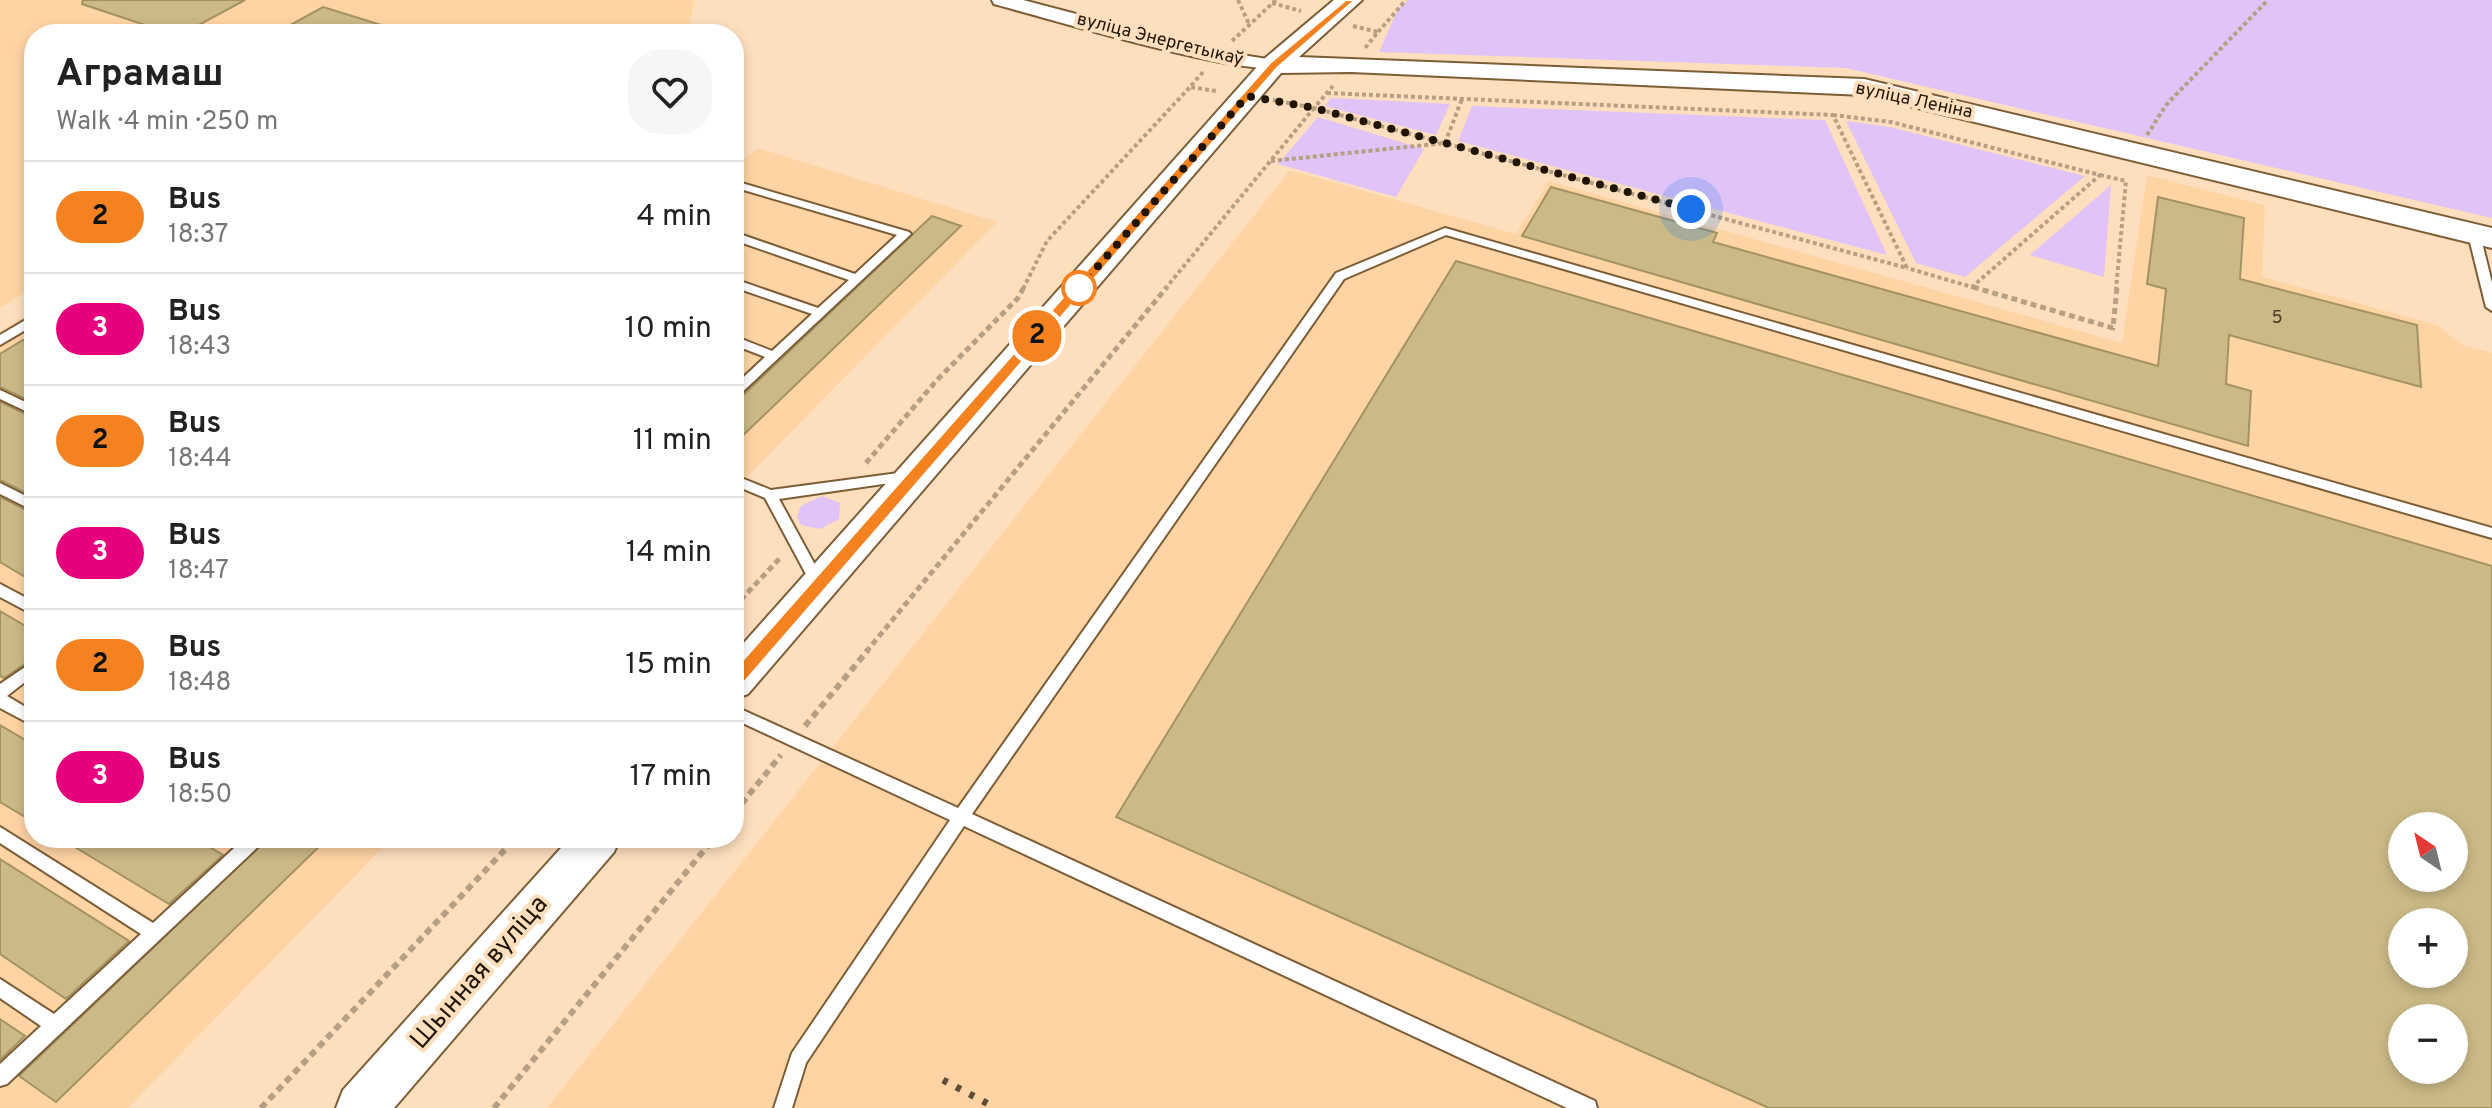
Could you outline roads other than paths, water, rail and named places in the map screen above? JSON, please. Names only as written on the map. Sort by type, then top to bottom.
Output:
[{"type":"main road","points":[[744,671],[1273,65],[1349,0]]},
{"type":"main road","name":"вуліца Леніна","points":[[1273,65],[1351,64],[1864,87],[2483,236]]},
{"type":"main road","name":"Шынная вуліца","points":[[361,1108],[589,848]]},
{"type":"street","name":"вуліца Энергетыкаў","points":[[1001,0],[1216,57],[1273,65]]},
{"type":"lane","points":[[744,187],[905,234],[744,384]]},
{"type":"lane","points":[[783,1108],[798,1059],[961,817],[1340,276],[1445,231],[2492,533]]},
{"type":"lane","points":[[2483,236],[2492,307]]},
{"type":"lane","points":[[744,239],[857,279]]},
{"type":"lane","points":[[744,286],[820,313]]},
{"type":"lane","points":[[0,341],[24,325]]},
{"type":"lane","points":[[20,328],[24,330]]},
{"type":"lane","points":[[744,344],[774,356]]},
{"type":"lane","points":[[0,394],[24,406]]},
{"type":"lane","points":[[744,484],[770,495],[915,476]]},
{"type":"lane","points":[[0,488],[24,501]]},
{"type":"lane","points":[[770,495],[819,585]]},
{"type":"lane","points":[[0,590],[24,603]]},
{"type":"lane","points":[[0,693],[24,675]]},
{"type":"lane","points":[[0,700],[24,714]]},
{"type":"lane","points":[[744,717],[1588,1108]]},
{"type":"lane","points":[[0,834],[154,933]]},
{"type":"lane","points":[[0,1077],[154,933],[238,848]]},
{"type":"lane","points":[[0,988],[55,1025]]},
{"type":"railway","points":[[943,1080],[996,1108]]}]
